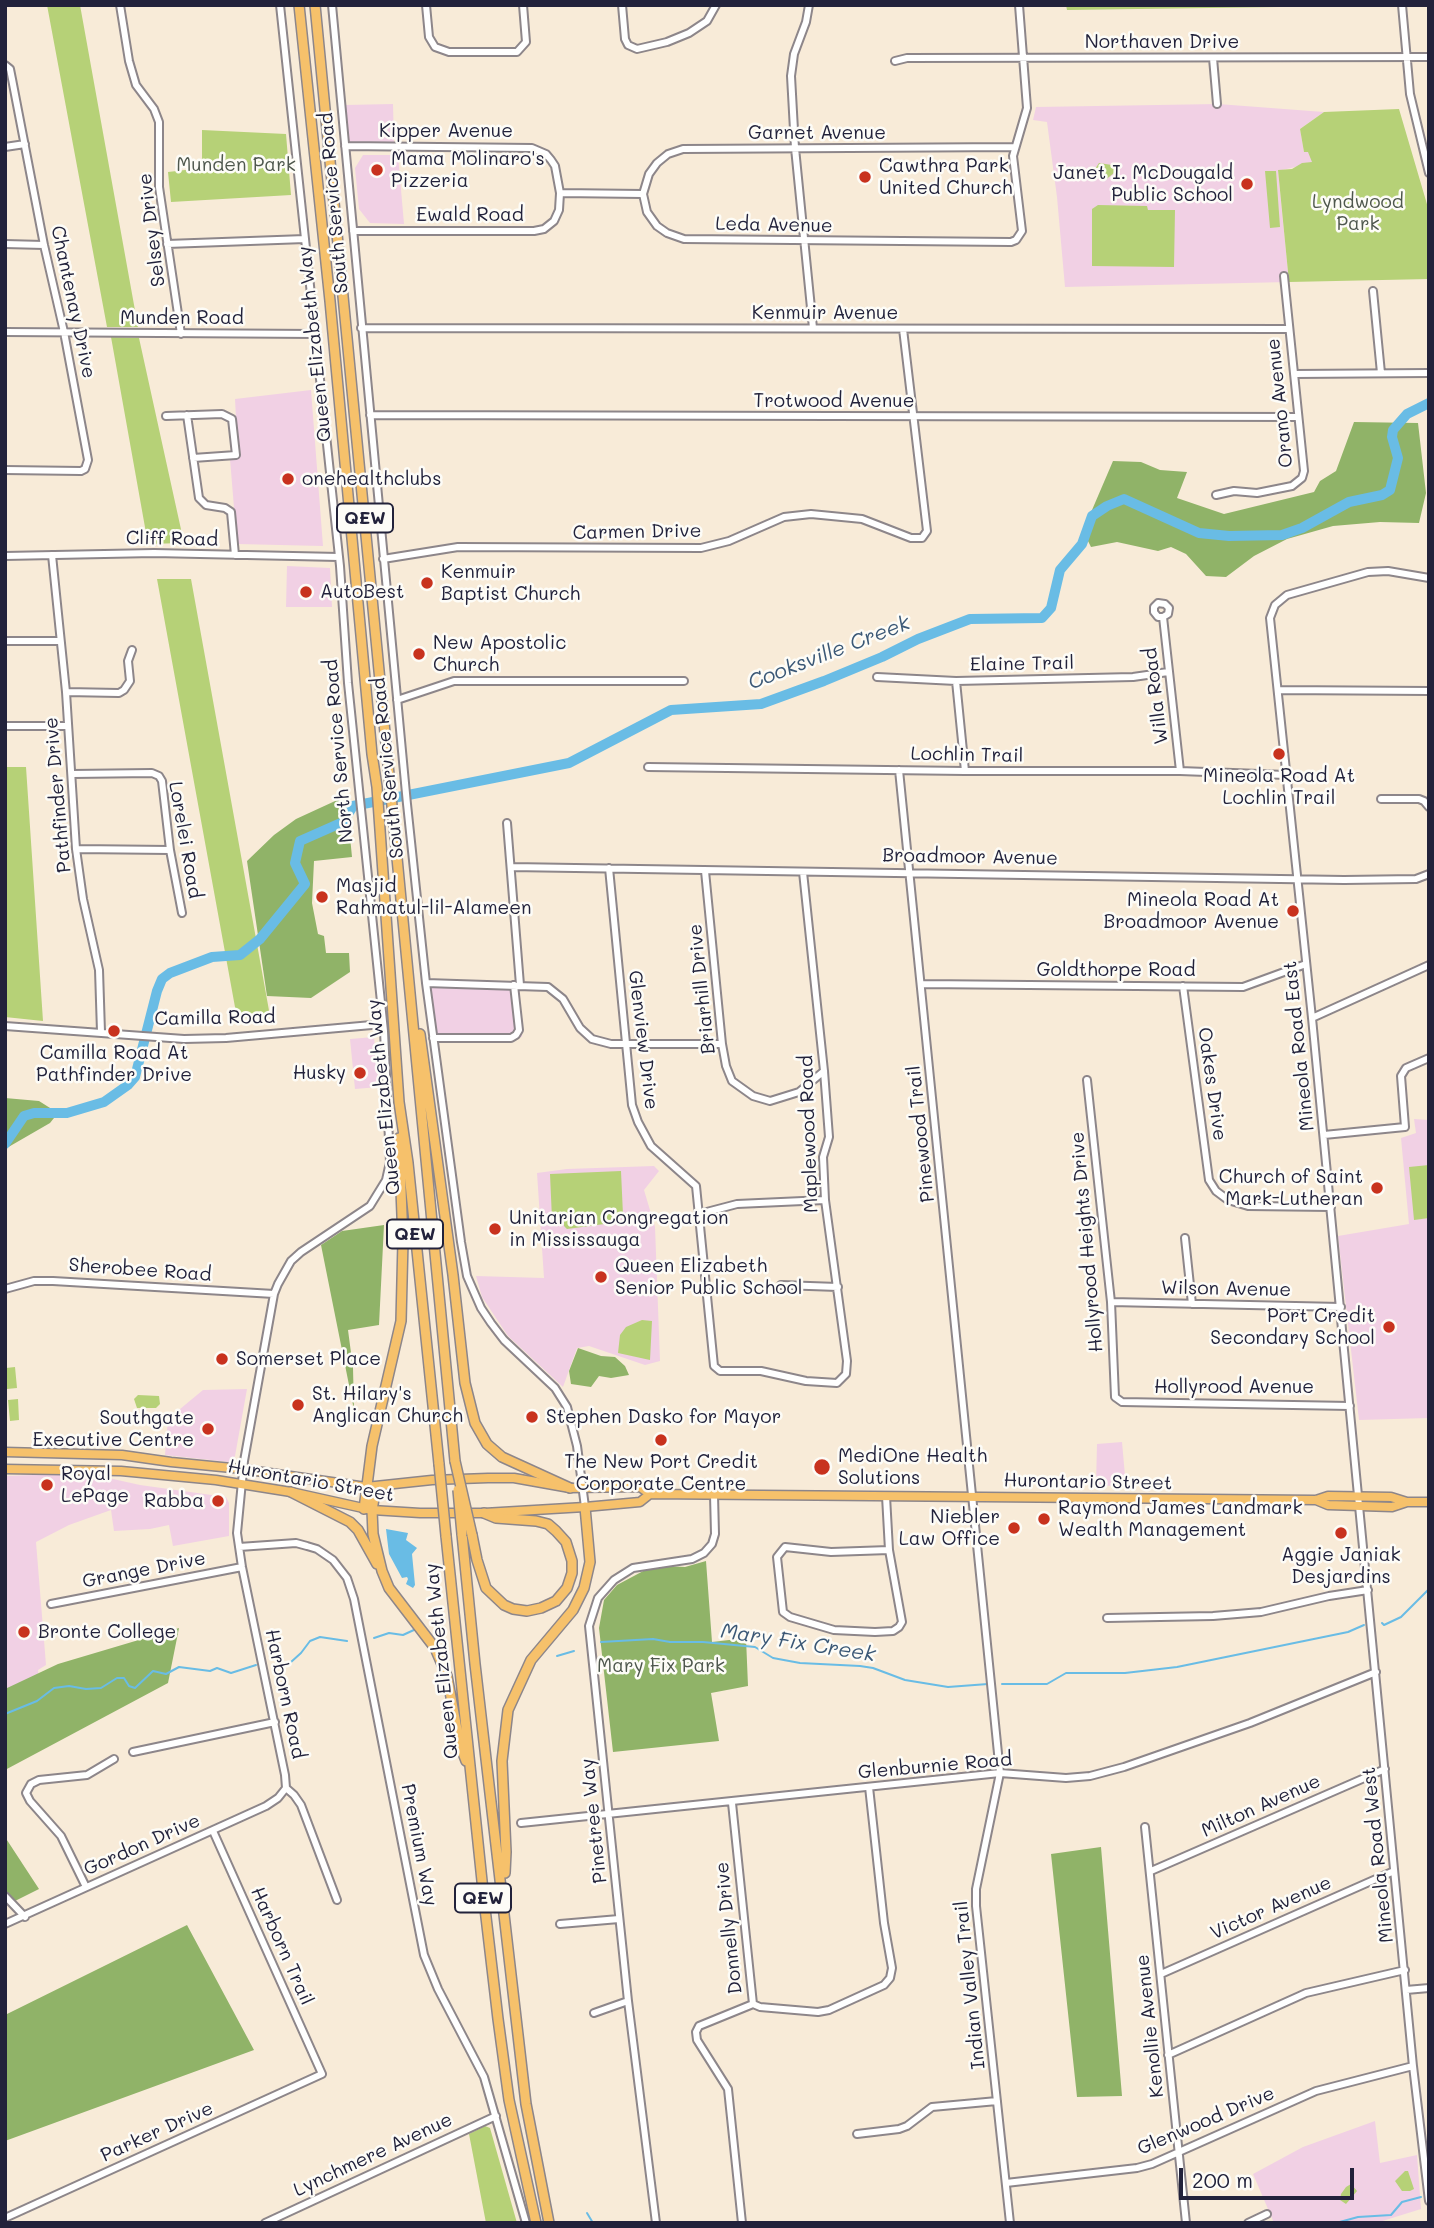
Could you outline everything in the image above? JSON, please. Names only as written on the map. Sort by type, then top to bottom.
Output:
[{"type":"highway","name":"Queen Elizabeth Way","points":[[299,5],[377,787],[399,1102],[408,1163],[484,1900],[509,2100],[536,2223]]},
{"type":"highway","name":"Queen Elizabeth Way","points":[[315,5],[455,1461],[467,1534],[475,1664],[526,2104],[549,2223]]},
{"type":"highway","points":[[412,1003],[420,1031],[465,1383],[475,1423],[487,1444],[502,1457],[570,1488]]},
{"type":"highway","points":[[399,1102],[403,1241],[401,1321],[372,1446],[366,1487],[368,1509],[388,1588],[435,1648],[447,1676],[460,1745],[472,1776]]},
{"type":"highway","points":[[368,1509],[376,1487]]},
{"type":"highway","points":[[291,1492],[350,1522],[358,1530],[382,1572]]},
{"type":"highway","points":[[503,1892],[506,1853],[502,1761],[508,1710],[531,1660],[573,1610],[584,1588],[590,1562],[585,1507]]},
{"type":"highway","points":[[467,1534],[486,1588],[504,1605],[527,1611],[541,1608],[556,1601],[567,1588],[572,1573],[572,1561],[566,1542],[556,1531],[548,1524],[536,1521],[496,1518],[484,1513]]},
{"type":"main road","name":"Hurontario Street","points":[[5,1452],[122,1455],[366,1487],[432,1480],[513,1478],[570,1488],[640,1487],[650,1494],[1316,1500],[1328,1505],[1360,1501],[1392,1507],[1407,1502],[1429,1502]]},
{"type":"main road","name":"Hurontario Street","points":[[5,1469],[121,1471],[241,1484],[368,1509],[420,1513],[484,1513],[585,1507],[640,1502],[650,1494]]},
{"type":"street","name":"Selsey Drive","points":[[120,5],[129,61],[136,85],[154,109],[159,122],[159,187],[181,334]]},
{"type":"street","name":"North Service Road","points":[[241,1484],[274,1294],[283,1273],[301,1252],[362,1214],[377,1197],[386,1180],[390,1162],[383,1024],[358,790],[317,334],[281,5]]},
{"type":"street","name":"South Service Road","points":[[332,5],[404,778],[426,983],[467,1276],[481,1308],[504,1340],[555,1388],[564,1400],[573,1422],[585,1507]]},
{"type":"street","points":[[426,5],[429,37],[435,47],[449,52],[517,52],[526,42],[523,5]]},
{"type":"street","points":[[622,5],[625,39],[628,45],[636,49],[667,42],[689,33],[707,21],[716,5]]},
{"type":"street","points":[[809,5],[794,54],[791,76],[795,148],[813,328]]},
{"type":"street","points":[[1014,147],[1027,108],[1019,5]]},
{"type":"street","points":[[1402,5],[1412,111],[1429,173]]},
{"type":"street","name":"Northaven Drive","points":[[895,61],[907,58],[1429,57]]},
{"type":"street","points":[[1213,58],[1217,104]]},
{"type":"street","name":"Chantenay Drive","points":[[5,65],[10,69],[87,454],[87,466],[83,470],[5,470]]},
{"type":"street","points":[[5,147],[25,144]]},
{"type":"street","name":"Kipper Avenue","points":[[345,146],[532,148],[546,155],[555,166],[561,193]]},
{"type":"street","name":"Garnet Avenue","points":[[643,194],[653,167],[676,151],[693,148],[1014,147]]},
{"type":"street","name":"Leda Avenue","points":[[643,194],[648,212],[661,229],[675,237],[693,240],[1011,242],[1019,238],[1022,231],[1014,147]]},
{"type":"street","points":[[561,193],[643,194]]},
{"type":"street","name":"Ewald Road","points":[[352,231],[534,232],[544,229],[558,216],[561,193]]},
{"type":"street","points":[[167,244],[305,239]]},
{"type":"street","points":[[5,244],[44,245]]},
{"type":"street","name":"Orano Avenue","points":[[1216,495],[1234,491],[1257,493],[1298,483],[1304,471],[1284,276]]},
{"type":"street","points":[[1373,291],[1381,373]]},
{"type":"street","name":"Kenmuir Avenue","points":[[361,328],[1289,329]]},
{"type":"street","name":"Carmen Drive","points":[[383,559],[458,547],[701,548],[729,541],[784,517],[811,514],[862,519],[911,538],[922,538],[926,531],[903,329]]},
{"type":"street","name":"Munden Road","points":[[5,332],[317,334]]},
{"type":"street","points":[[1294,374],[1429,373]]},
{"type":"street","points":[[166,416],[222,414],[230,417],[236,455],[193,458]]},
{"type":"street","points":[[187,415],[200,500],[205,505],[227,509],[232,514],[234,555]]},
{"type":"street","name":"Trotwood Avenue","points":[[370,415],[1297,417]]},
{"type":"street","name":"Cliff Road","points":[[5,556],[154,552],[339,557]]},
{"type":"street","name":"Pathfinder Drive","points":[[52,555],[66,692],[76,849],[83,899],[99,971],[102,1032]]},
{"type":"street","name":"Mineola Road East","points":[[1360,1501],[1270,618],[1273,608],[1282,598],[1368,572],[1388,571],[1429,578]]},
{"type":"street","name":"Willa Road","points":[[1163,617],[1180,771]]},
{"type":"street","points":[[5,641],[60,641]]},
{"type":"street","points":[[66,692],[119,693],[124,690],[130,681],[128,661],[132,650]]},
{"type":"street","name":"Elaine Trail","points":[[877,677],[956,681],[1133,677],[1168,672]]},
{"type":"street","points":[[397,699],[454,681],[684,681]]},
{"type":"street","points":[[956,681],[965,771]]},
{"type":"street","points":[[1278,690],[1429,691]]},
{"type":"street","points":[[5,726],[68,726]]},
{"type":"street","name":"Lochlin Trail","points":[[648,767],[1180,771],[1286,775]]},
{"type":"street","name":"Pinewood Trail","points":[[899,769],[973,1496]]},
{"type":"street","name":"Lorelei Road","points":[[72,774],[152,773],[159,776],[162,781],[170,850],[182,913]]},
{"type":"street","points":[[1381,799],[1419,799],[1429,807]]},
{"type":"street","points":[[433,1038],[511,1038],[519,1030],[507,822]]},
{"type":"street","points":[[76,849],[170,850]]},
{"type":"street","name":"Broadmoor Avenue","points":[[511,867],[1416,879],[1429,874]]},
{"type":"street","name":"Glenview Drive","points":[[608,868],[632,1105],[651,1146],[696,1186],[713,1358]]},
{"type":"street","name":"Briarhill Drive","points":[[705,871],[722,1044],[732,1081],[753,1096],[770,1101],[799,1092],[824,1071]]},
{"type":"street","name":"Maplewood Road","points":[[713,1358],[714,1366],[720,1370],[761,1371],[806,1381],[837,1383],[846,1374],[847,1361],[838,1286],[825,1200],[823,1157],[829,1137],[803,872]]},
{"type":"street","name":"Goldthorpe Road","points":[[922,984],[1243,987],[1306,964]]},
{"type":"street","points":[[1312,1018],[1429,965]]},
{"type":"street","points":[[426,983],[548,987],[563,999],[580,1028],[592,1039],[624,1045],[722,1044]]},
{"type":"street","name":"Oakes Drive","points":[[1183,986],[1209,1180],[1216,1191],[1228,1200],[1248,1206],[1331,1207]]},
{"type":"street","name":"Camilla Road","points":[[5,1026],[157,1037],[226,1038],[383,1024]]},
{"type":"street","points":[[1324,1135],[1405,1127],[1401,1076],[1406,1068],[1429,1058]]},
{"type":"street","name":"Hollyrood Heights Drive","points":[[1087,1080],[1111,1302],[1115,1397],[1118,1401]]},
{"type":"street","points":[[699,1214],[737,1204],[825,1200]]},
{"type":"street","points":[[1185,1238],[1192,1304]]},
{"type":"street","name":"Sherobee Road","points":[[5,1289],[34,1281],[53,1280],[274,1294]]},
{"type":"street","points":[[781,1285],[838,1286]]},
{"type":"street","name":"Wilson Avenue","points":[[1111,1302],[1341,1307]]},
{"type":"street","name":"Hollyrood Avenue","points":[[1118,1401],[1350,1406]]},
{"type":"street","name":"Harborn Road","points":[[241,1484],[236,1523],[239,1547],[286,1788],[301,1805],[337,1900]]},
{"type":"street","name":"Pinetree Way","points":[[656,2223],[628,2001],[610,1815],[589,1641],[593,1610],[608,1585],[634,1568],[692,1559],[704,1553],[712,1544],[715,1534],[714,1495]]},
{"type":"street","points":[[886,1496],[889,1550],[902,1622],[893,1631],[834,1630],[786,1615],[782,1608],[777,1557],[785,1547],[831,1552],[889,1550]]},
{"type":"street","name":"Indian Valley Trail","points":[[973,1496],[1000,1773],[976,1889],[1010,2223]]},
{"type":"street","name":"Mineola Road West","points":[[1360,1501],[1413,2066],[1429,2201]]},
{"type":"street","name":"Premium Way","points":[[239,1547],[296,1543],[307,1546],[325,1554],[341,1569],[346,1578],[354,1599],[424,1955],[438,1989],[478,2062],[526,2223]]},
{"type":"street","name":"Grange Drive","points":[[51,1604],[242,1567]]},
{"type":"street","points":[[1107,1618],[1213,1616],[1261,1612],[1368,1590]]},
{"type":"street","name":"Glenburnie Road","points":[[521,1823],[1000,1773],[1066,1778],[1090,1776],[1250,1723],[1376,1672]]},
{"type":"street","points":[[132,1752],[275,1722]]},
{"type":"street","points":[[86,1888],[61,1836],[26,1793],[31,1784],[39,1780],[87,1775],[114,1759]]},
{"type":"street","name":"Milton Avenue","points":[[1151,1871],[1385,1769]]},
{"type":"street","name":"Donnelly Drive","points":[[732,1803],[753,2004],[760,2007],[818,2012],[829,2010],[884,1985],[890,1978],[892,1968],[884,1923],[869,1787]]},
{"type":"street","name":"Gordon Drive","points":[[5,1924],[266,1806],[286,1788]]},
{"type":"street","name":"Kenollie Avenue","points":[[1145,1827],[1186,2223]]},
{"type":"street","name":"Harborn Trail","points":[[213,1830],[321,2074]]},
{"type":"street","name":"Victor Avenue","points":[[1161,1974],[1394,1871]]},
{"type":"street","points":[[5,1896],[25,1917]]},
{"type":"street","points":[[560,1924],[619,1919]]},
{"type":"street","points":[[1168,2055],[1306,1993],[1405,1970]]},
{"type":"street","points":[[1406,1990],[1429,1988]]},
{"type":"street","points":[[594,2013],[628,2001]]},
{"type":"street","points":[[742,2223],[728,2089],[697,2040],[696,2032],[699,2026],[753,2004]]},
{"type":"street","name":"Glenwood Drive","points":[[1006,2183],[1137,2168],[1316,2091],[1413,2066]]},
{"type":"street","name":"Parker Drive","points":[[5,2218],[321,2074]]},
{"type":"street","points":[[856,2134],[899,2129],[932,2107],[998,2101]]},
{"type":"street","points":[[1419,2105],[1427,2104]]},
{"type":"street","name":"Lynchmere Avenue","points":[[265,2223],[496,2116]]},
{"type":"street","points":[[1248,2223],[1267,2214]]},
{"type":"shaded area","points":[[393,104],[394,144],[346,145],[345,105]]},
{"type":"shaded area","name":"Janet I. McDougald Public School","points":[[1218,104],[1324,112],[1300,129],[1304,152],[1308,151],[1312,156],[1312,163],[1278,171],[1289,282],[1065,287],[1047,122],[1033,120],[1036,107]]},
{"type":"shaded area","points":[[363,155],[398,155],[404,224],[370,223],[359,209],[355,168]]},
{"type":"shaded area","points":[[311,390],[323,546],[237,544],[230,459],[238,457],[235,399]]},
{"type":"shaded area","points":[[287,566],[330,568],[332,607],[286,607]]},
{"type":"shaded area","points":[[519,987],[522,1037],[435,1041],[431,988]]},
{"type":"shaded area","points":[[374,1037],[379,1087],[355,1089],[350,1039]]},
{"type":"shaded area","name":"Port Credit Secondary School","points":[[1414,1119],[1429,1120],[1429,1418],[1359,1420],[1338,1236],[1409,1224],[1401,1138],[1416,1133]]},
{"type":"shaded area","name":"Queen Elizabeth Senior Public School","points":[[654,1166],[659,1171],[644,1190],[655,1227],[660,1361],[645,1365],[589,1346],[577,1348],[563,1387],[508,1336],[482,1297],[476,1276],[544,1278],[537,1173],[567,1169]]},
{"type":"shaded area","points":[[247,1389],[235,1456],[229,1462],[165,1455],[168,1419],[203,1390]]},
{"type":"shaded area","points":[[1122,1442],[1126,1487],[1096,1485],[1097,1444]]},
{"type":"shaded area","points":[[63,1474],[104,1477],[226,1497],[229,1503],[229,1536],[173,1546],[169,1525],[114,1531],[111,1510],[69,1525],[36,1542],[46,1665],[38,1670],[40,1691],[5,1695],[5,1476]]},
{"type":"shaded area","points":[[1375,2121],[1380,2163],[1417,2155],[1421,2209],[1376,2223],[1274,2223],[1253,2174],[1303,2147]]},
{"type":"green space","points":[[47,5],[80,5],[138,327],[107,327]]},
{"type":"green space","points":[[1066,5],[1351,5],[1351,6],[1067,10]]},
{"type":"green space","name":"Lyndwood Park","points":[[1399,109],[1429,211],[1429,279],[1289,282],[1278,170],[1292,169],[1302,163],[1312,162],[1308,152],[1304,152],[1300,129],[1324,112]]},
{"type":"green space","name":"Munden Park","points":[[202,130],[286,134],[291,195],[171,202],[168,172],[202,168]]},
{"type":"green space","points":[[1099,163],[1112,165],[1116,169],[1104,181],[1095,175]]},
{"type":"green space","points":[[1265,171],[1276,171],[1280,227],[1270,228]]},
{"type":"green space","points":[[1098,205],[1147,206],[1148,210],[1175,210],[1174,267],[1092,266],[1092,209]]},
{"type":"green space","points":[[111,337],[139,338],[184,543],[148,544]]},
{"type":"green space","points":[[1354,422],[1418,423],[1426,493],[1419,523],[1380,522],[1333,526],[1287,539],[1254,556],[1226,577],[1206,576],[1186,554],[1171,547],[1158,551],[1117,542],[1091,547],[1083,531],[1113,461],[1141,462],[1160,470],[1187,472],[1177,498],[1224,514],[1314,492],[1320,481],[1336,471]]},
{"type":"green space","points":[[157,579],[191,579],[270,1016],[237,1018]]},
{"type":"green space","points":[[5,767],[26,767],[43,1021],[5,1017]]},
{"type":"green space","points":[[346,796],[352,857],[314,861],[312,903],[318,934],[324,936],[326,953],[349,953],[350,972],[311,998],[267,996],[247,861],[274,835],[296,819]]},
{"type":"green space","points":[[5,1098],[39,1101],[58,1113],[50,1123],[5,1149]]},
{"type":"green space","points":[[1429,1165],[1429,1218],[1414,1220],[1409,1167]]},
{"type":"green space","points":[[621,1171],[623,1215],[612,1216],[612,1223],[567,1229],[564,1226],[564,1218],[552,1219],[550,1174]]},
{"type":"green space","points":[[384,1225],[379,1325],[348,1330],[353,1368],[354,1410],[321,1245],[342,1231]]},
{"type":"green space","points":[[642,1320],[652,1321],[650,1360],[618,1353],[620,1335],[626,1327]]},
{"type":"green space","points":[[578,1348],[601,1356],[615,1357],[625,1366],[629,1375],[611,1378],[599,1376],[591,1387],[571,1384],[569,1371]]},
{"type":"green space","points":[[15,1367],[17,1388],[7,1389],[6,1368]]},
{"type":"green space","points":[[138,1395],[159,1396],[160,1404],[156,1408],[137,1408],[134,1399]]},
{"type":"green space","points":[[18,1399],[19,1420],[10,1421],[8,1400]]},
{"type":"green space","name":"Mary Fix Park","points":[[706,1561],[712,1642],[746,1638],[748,1686],[711,1693],[719,1741],[613,1752],[599,1628],[604,1600],[617,1585],[647,1569],[664,1566],[685,1567]]},
{"type":"green space","points":[[179,1628],[168,1683],[5,1770],[5,1689],[58,1664]]},
{"type":"green space","points":[[5,1837],[39,1889],[5,1906]]},
{"type":"green space","points":[[1101,1847],[1122,2096],[1077,2097],[1051,1854]]},
{"type":"green space","points":[[187,1925],[254,2050],[5,2141],[5,2015]]},
{"type":"green space","points":[[485,2126],[490,2128],[517,2223],[486,2223],[469,2134]]},
{"type":"green space","points":[[1408,2171],[1414,2189],[1410,2191],[1402,2191],[1395,2181]]},
{"type":"green space","points":[[1351,2184],[1357,2191],[1346,2204],[1340,2200],[1341,2194]]},
{"type":"water","points":[[386,1529],[408,1533],[406,1540],[417,1548],[412,1554],[413,1588],[406,1584],[407,1577],[402,1578],[389,1554]]},
{"type":"waterway","name":"Cooksville Creek","points":[[5,1144],[24,1116],[34,1113],[67,1113],[104,1102],[128,1085],[135,1077],[162,979],[170,973],[212,957],[240,955],[260,939],[305,884],[295,863],[300,841],[343,822],[353,806],[569,763],[671,710],[761,704],[824,681],[970,619],[1042,618],[1051,608],[1060,570],[1082,544],[1092,516],[1124,499],[1199,533],[1229,536],[1282,535],[1302,528],[1349,502],[1382,495],[1390,490],[1398,458],[1392,437],[1393,430],[1407,414],[1429,403]]},
{"type":"waterway","name":"Mary Fix Creek","points":[[1382,1623],[1384,1625],[1401,1617],[1429,1589]]},
{"type":"waterway","name":"Mary Fix Creek","points":[[1002,1684],[1047,1684],[1066,1673],[1125,1673],[1177,1667],[1348,1632],[1364,1625]]},
{"type":"waterway","name":"Mary Fix Creek","points":[[374,1638],[389,1633],[403,1635],[416,1629]]},
{"type":"waterway","name":"Mary Fix Creek","points":[[278,1666],[291,1662],[310,1641],[320,1637],[347,1641]]},
{"type":"waterway","name":"Mary Fix Creek","points":[[601,1642],[653,1639],[755,1647],[773,1658],[800,1663],[873,1668],[905,1680],[948,1687],[988,1684]]},
{"type":"waterway","name":"Mary Fix Creek","points":[[557,1656],[574,1651]]},
{"type":"waterway","name":"Mary Fix Creek","points":[[5,1714],[37,1701],[54,1688],[101,1688],[117,1678],[124,1678],[129,1686],[135,1688],[153,1671],[166,1674],[179,1667],[210,1671],[217,1668],[231,1673],[256,1665]]},
{"type":"waterway","points":[[1336,2223],[1358,2217],[1391,2215],[1402,2202],[1421,2197]]},
{"type":"waterway","points":[[587,2213],[593,2223]]},
{"type":"place","name":"Mama Molinaro's Pizzeria","points":[[377,170]]},
{"type":"place","name":"Cawthra Park United Church","points":[[865,177]]},
{"type":"place","name":"Janet I. McDougald Public School","points":[[1247,184]]},
{"type":"place","name":"onehealthclubs","points":[[288,479]]},
{"type":"place","name":"Kenmuir Baptist Church","points":[[427,583]]},
{"type":"place","name":"AutoBest","points":[[306,592]]},
{"type":"place","name":"New Apostolic Church","points":[[419,654]]},
{"type":"place","name":"Mineola Road At Lochlin Trail","points":[[1279,754]]},
{"type":"place","name":"Masjid Rahmatul-lil-Alameen","points":[[322,897]]},
{"type":"place","name":"Mineola Road At Broadmoor Avenue","points":[[1293,911]]},
{"type":"place","name":"Camilla Road At Pathfinder Drive","points":[[114,1031]]},
{"type":"place","name":"Husky","points":[[360,1073]]},
{"type":"place","name":"Church of Saint Mark-Lutheran","points":[[1377,1188]]},
{"type":"place","name":"Unitarian Congregation in Mississauga","points":[[495,1229]]},
{"type":"place","name":"Queen Elizabeth Senior Public School","points":[[601,1277]]},
{"type":"place","name":"Port Credit Secondary School","points":[[1389,1327]]},
{"type":"place","name":"Somerset Place","points":[[222,1359]]},
{"type":"place","name":"St. Hilary's Anglican Church","points":[[298,1405]]},
{"type":"place","name":"Stephen Dasko for Mayor","points":[[532,1417]]},
{"type":"place","name":"Southgate Executive Centre","points":[[208,1429]]},
{"type":"place","name":"The New Port Credit Corporate Centre","points":[[661,1440]]},
{"type":"place","name":"MediOne Health Solutions","points":[[822,1467]]},
{"type":"place","name":"Royal LePage","points":[[47,1485]]},
{"type":"place","name":"Rabba","points":[[218,1501]]},
{"type":"place","name":"Raymond James Landmark Wealth Management","points":[[1044,1519]]},
{"type":"place","name":"Niebler Law Office","points":[[1014,1528]]},
{"type":"place","name":"Aggie Janiak Desjardins","points":[[1341,1533]]},
{"type":"place","name":"Bronte College","points":[[24,1632]]}]
